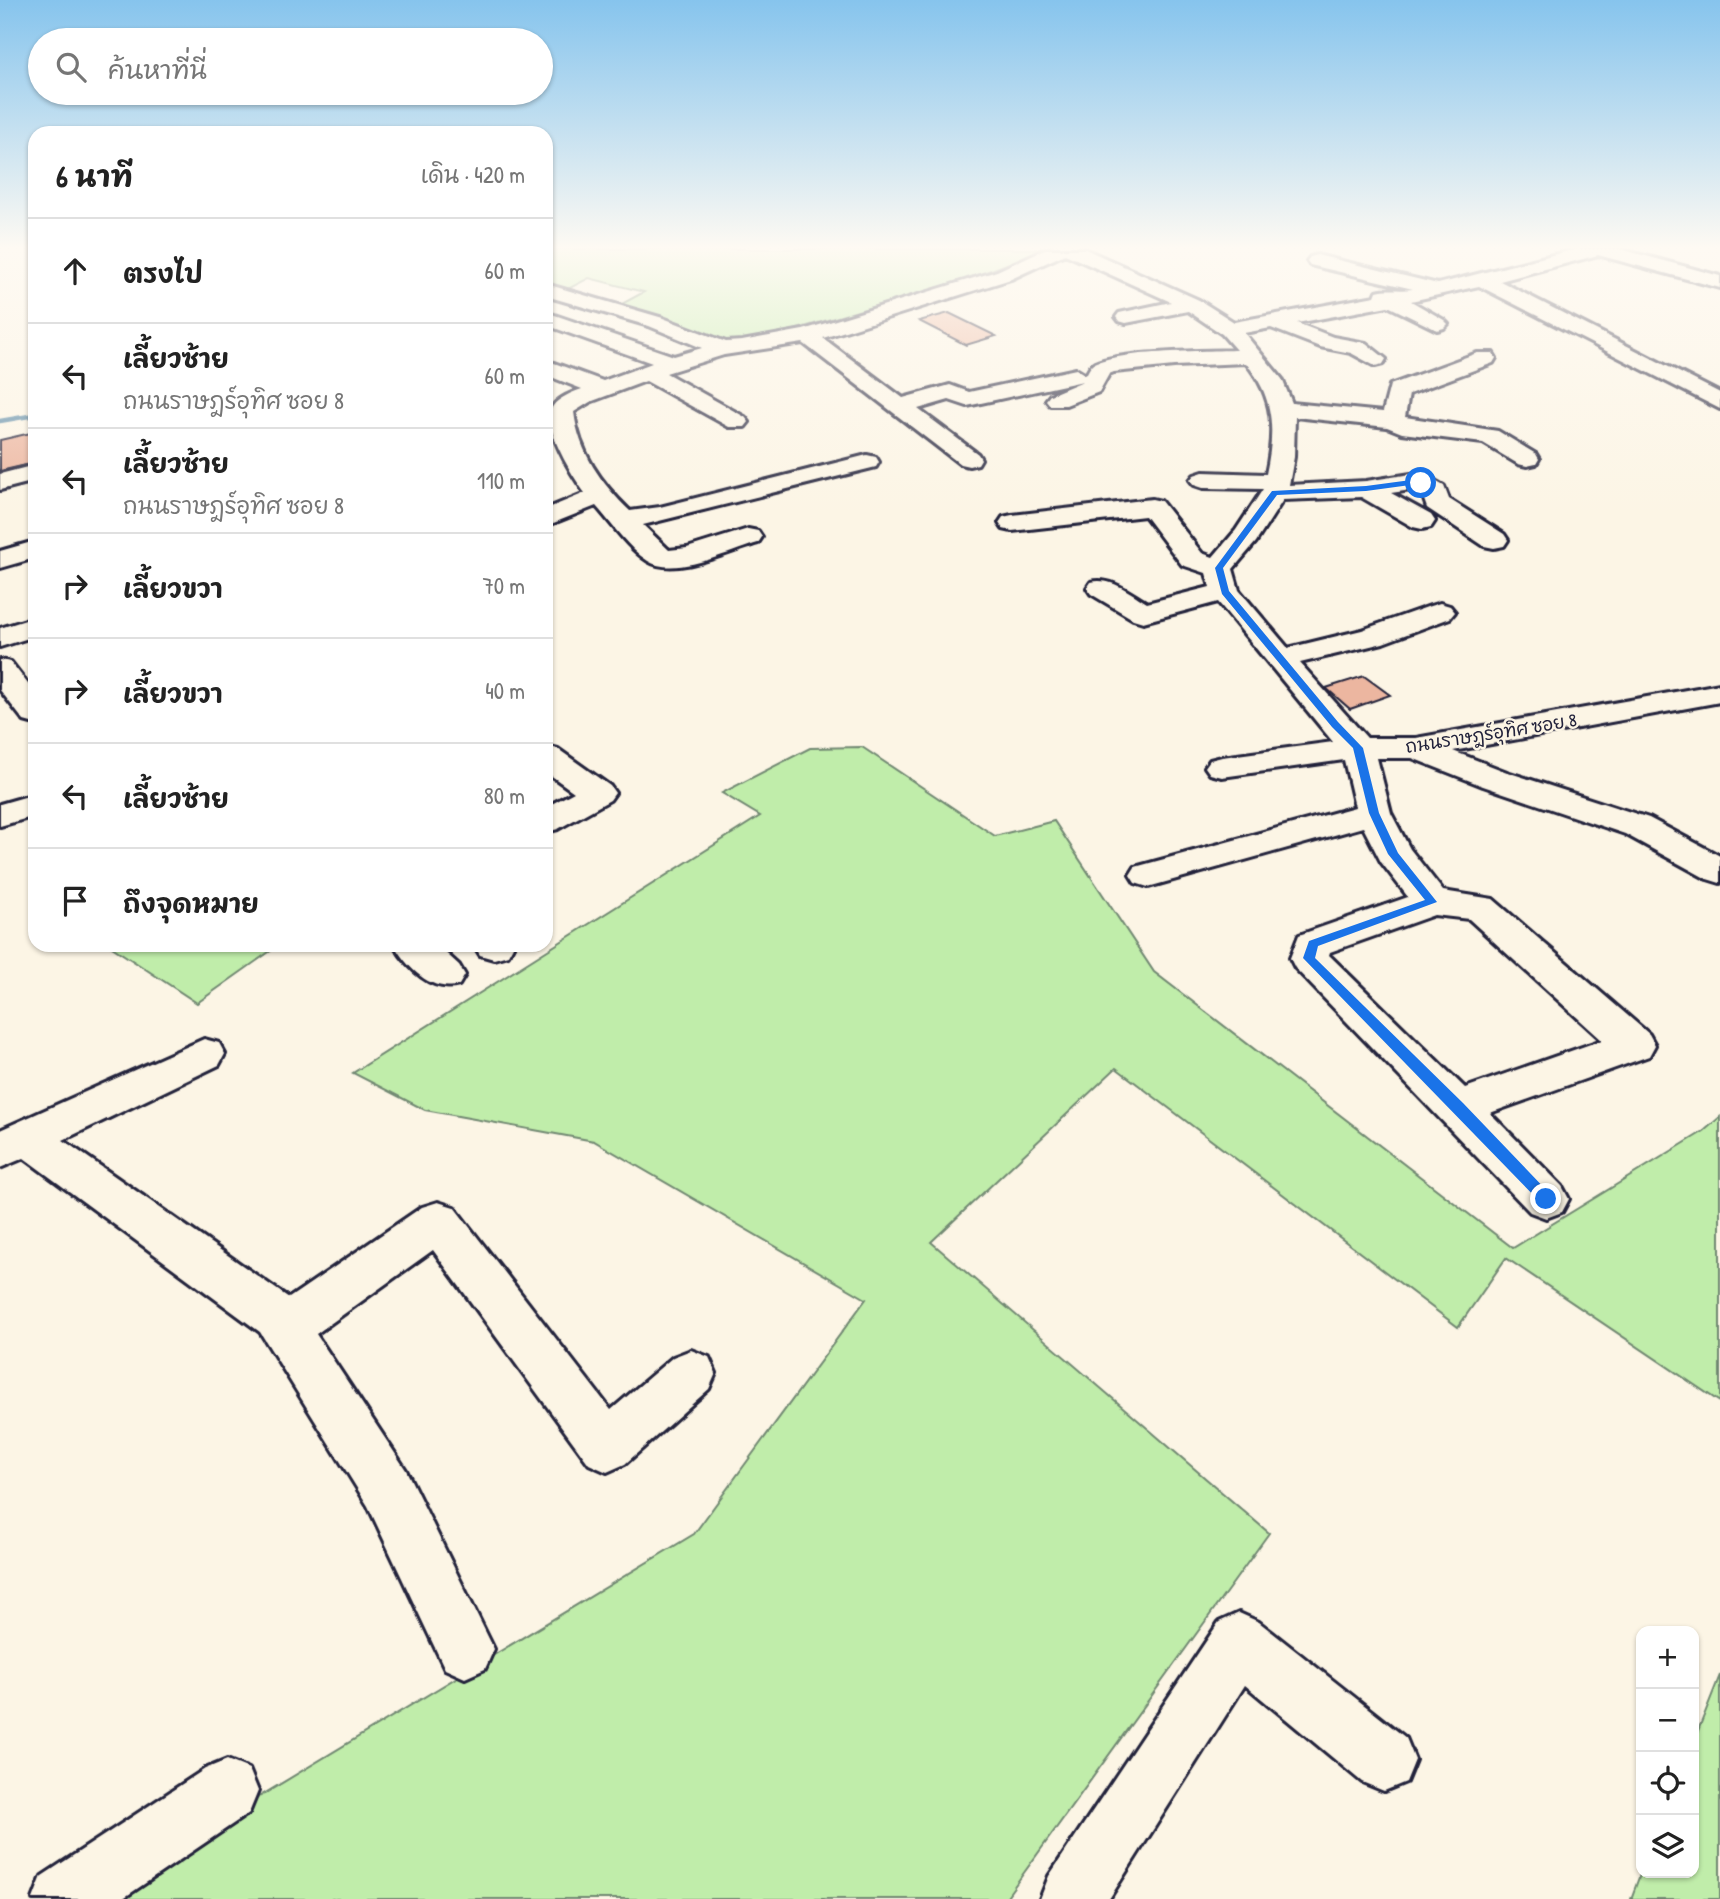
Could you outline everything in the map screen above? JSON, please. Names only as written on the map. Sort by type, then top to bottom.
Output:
[{"type":"street","points":[[601,338],[673,363]]},
{"type":"street","points":[[695,338],[723,349]]},
{"type":"street","points":[[748,537],[678,558],[665,559],[657,554],[557,448],[562,409],[602,389],[673,363],[723,349],[798,338]]},
{"type":"street","points":[[809,338],[969,458]]},
{"type":"street","points":[[1101,588],[1143,613],[1222,580],[1245,536],[1276,487],[1282,457],[1283,409],[1271,379],[1237,338]]},
{"type":"street","points":[[1316,338],[1359,348],[1375,359]]},
{"type":"street","points":[[1599,338],[1720,402]]},
{"type":"street","points":[[1058,400],[1091,387],[1100,370],[1109,366],[1174,359],[1252,356]]},
{"type":"street","points":[[1392,420],[1398,390],[1485,358]]},
{"type":"street","points":[[553,370],[602,389]]},
{"type":"street","points":[[647,372],[737,422]]},
{"type":"street","points":[[901,406],[950,392],[967,399],[1076,376]]},
{"type":"street","points":[[1283,409],[1392,420],[1402,426],[1489,436],[1527,459]]},
{"type":"street","points":[[624,520],[661,515],[867,462]]},
{"type":"street","points":[[0,482],[28,476]]},
{"type":"street","points":[[1203,480],[1276,487],[1366,489],[1421,483],[1437,493],[1436,502],[1494,540]]},
{"type":"street","points":[[1366,489],[1422,521]]},
{"type":"street","points":[[553,515],[600,496]]},
{"type":"street","points":[[1012,523],[1152,507],[1192,559],[1222,580],[1280,659],[1358,748],[1374,813],[1394,854],[1432,902]]},
{"type":"street","points":[[0,560],[28,551]]},
{"type":"street","points":[[1280,659],[1372,637],[1440,612]]},
{"type":"street","points":[[0,638],[28,628]]},
{"type":"street","points":[[0,669],[28,705]]},
{"type":"street","name":"ถนนราษฎร์อุทิศ ซอย 8","points":[[1222,766],[1358,748],[1416,748],[1720,694]]},
{"type":"street","points":[[1416,748],[1494,779],[1637,827],[1720,871]]},
{"type":"street","points":[[553,761],[598,793],[553,817]]},
{"type":"street","points":[[0,815],[28,807]]},
{"type":"street","points":[[1148,875],[1374,813]]},
{"type":"street","points":[[1458,1107],[1634,1045],[1480,908],[1432,902],[1313,944],[1309,958],[1546,1199]]},
{"type":"street","points":[[420,952],[444,975]]},
{"type":"street","points":[[14,1144],[204,1054]]},
{"type":"street","points":[[14,1144],[277,1317],[387,1488],[465,1649]]},
{"type":"street","points":[[284,1329],[438,1221],[607,1447],[691,1373]]},
{"type":"street","points":[[1072,1899],[1239,1642],[1384,1760]]},
{"type":"street","points":[[65,1899],[227,1791]]},
{"type":"green space","points":[[707,338],[764,338],[735,342]]},
{"type":"green space","points":[[862,747],[995,836],[1054,821],[1154,972],[1513,1248],[1704,1131],[1720,1117],[1720,1402],[1506,1258],[1458,1327],[1116,1068],[931,1242],[1269,1533],[1005,1899],[90,1899],[694,1534],[866,1299],[594,1141],[425,1110],[353,1073],[545,952],[553,952],[553,947],[760,816],[722,793],[810,748]]},
{"type":"green space","points":[[120,952],[269,952],[197,1003]]},
{"type":"green space","points":[[1720,1675],[1720,1899],[1631,1899],[1639,1878],[1699,1878],[1699,1728]]},
{"type":"building","points":[[952,338],[991,338],[966,345]]},
{"type":"building","points":[[28,434],[28,465],[0,471],[0,440]]},
{"type":"building","points":[[1364,676],[1390,695],[1350,709],[1326,688]]},
{"type":"waterway","points":[[0,421],[28,416]]},
{"type":"route","points":[[1421,483],[1366,489],[1275,493],[1219,568],[1225,592],[1358,748],[1374,813],[1394,854],[1432,902],[1313,944],[1309,958],[1546,1199]]}]
